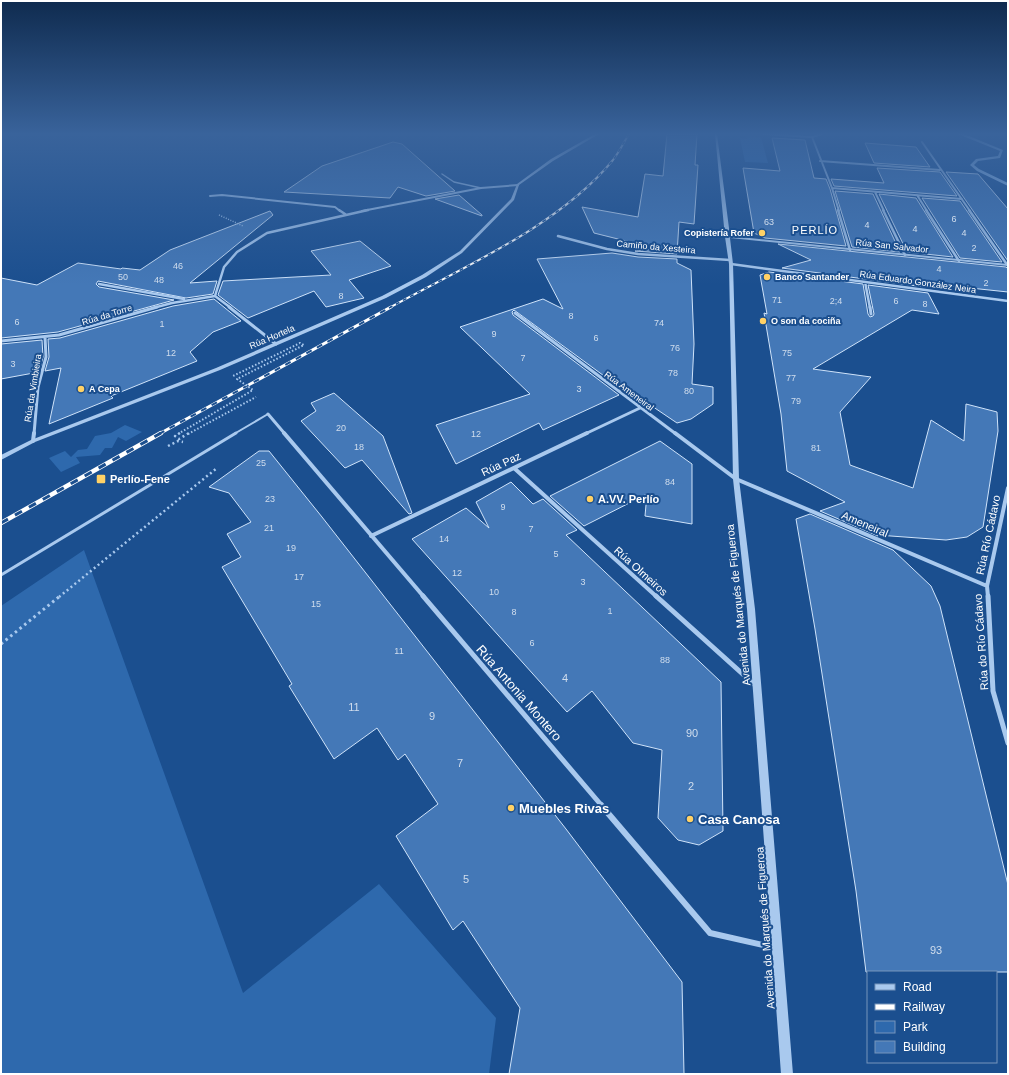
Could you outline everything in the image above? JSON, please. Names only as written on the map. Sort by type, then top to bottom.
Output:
[{"type":"street","name":"Avenida do Marqués de Figueroa","points":[[721,184],[730,262],[736,479],[751,609],[787,1074]]},
{"type":"street","points":[[830,184],[850,250]]},
{"type":"street","points":[[951,184],[1008,266]]},
{"type":"street","points":[[276,344],[215,296],[224,267],[238,252],[267,233],[345,214],[481,188],[518,185]]},
{"type":"street","name":"Rúa Hortela","points":[[1,458],[33,441],[218,369],[384,297],[424,276],[461,252],[513,199],[518,185]]},
{"type":"street","points":[[832,188],[962,199]]},
{"type":"street","points":[[875,192],[905,255]]},
{"type":"street","points":[[210,196],[222,195],[335,207],[345,214]]},
{"type":"street","points":[[917,196],[959,261]]},
{"type":"street","name":"Camiño da Xesteira","points":[[558,236],[613,250],[638,254],[730,262]]},
{"type":"street","name":"Rúa San Salvador","points":[[727,237],[1008,266]]},
{"type":"street","name":"Rúa Eduardo González Neira","points":[[730,262],[1008,301]]},
{"type":"street","points":[[865,282],[870,314]]},
{"type":"street","points":[[99,284],[186,300]]},
{"type":"street","name":"Rúa da Torre","points":[[1,341],[45,337],[79,330],[186,300],[215,296]]},
{"type":"street","name":"Rúa Ameneiral","points":[[515,313],[736,479]]},
{"type":"street","name":"Rúa da Vimbieira","points":[[33,441],[38,387],[46,357],[45,337]]},
{"type":"street","name":"Rúa Paz","points":[[371,536],[640,408]]},
{"type":"street","name":"Rúa Antonia Montero","points":[[268,414],[710,933],[778,949]]},
{"type":"street","name":"Rúa Olmeiros","points":[[514,468],[757,687]]},
{"type":"street","name":"Ameneiral","points":[[736,479],[986,586]]},
{"type":"street","name":"Rúa Río Cádavo","points":[[986,586],[1008,488]]},
{"type":"street","name":"Rúa do Río Cádavo","points":[[986,586],[993,691],[1008,743]]},
{"type":"lane","points":[[464,184],[481,188]]},
{"type":"lane","points":[[1,575],[268,414]]},
{"type":"path","points":[[218,214],[246,227],[267,233]]},
{"type":"path","points":[[233,376],[300,343],[304,345],[237,379],[253,390],[175,436],[179,439],[256,397]]},
{"type":"path","points":[[1,644],[220,466]]},
{"type":"green space","points":[[125,425],[142,432],[126,441],[118,437],[112,448],[105,448],[100,455],[76,457],[80,463],[61,472],[49,458],[65,451],[71,457],[78,450],[87,449],[95,436],[111,433]]},
{"type":"green space","points":[[84,550],[243,993],[379,884],[496,1018],[489,1074],[1,1074],[1,606]]},
{"type":"building","points":[[295,184],[447,184],[455,191],[426,196],[398,187],[390,198],[284,192]]},
{"type":"building","points":[[643,184],[697,184],[694,224],[679,222],[677,254],[635,251],[658,249],[594,233],[582,207],[638,217]]},
{"type":"building","points":[[746,184],[828,184],[846,246],[765,238],[754,233]]},
{"type":"building","points":[[833,184],[949,184],[957,196],[834,186]]},
{"type":"building","points":[[954,184],[987,184],[1008,209],[1008,261]]},
{"type":"building","points":[[835,191],[873,194],[900,252],[852,247]]},
{"type":"building","points":[[879,194],[916,198],[953,257],[907,252]]},
{"type":"building","points":[[459,195],[482,215],[482,216],[435,199]]},
{"type":"building","points":[[922,198],[960,201],[1002,262],[960,258]]},
{"type":"building","points":[[270,211],[273,215],[190,283],[217,281],[213,294],[186,298],[98,281],[96,284],[99,287],[174,300],[58,332],[1,338],[1,278],[37,285],[78,263],[140,270],[170,250]]},
{"type":"building","points":[[360,241],[391,266],[349,280],[364,298],[326,307],[314,291],[248,318],[218,295],[223,281],[331,275],[311,251]]},
{"type":"building","points":[[778,244],[1006,267],[1008,269],[1008,292],[923,283],[925,287],[782,268],[811,260]]},
{"type":"building","points":[[612,253],[638,257],[677,259],[677,263],[691,270],[694,344],[692,384],[713,387],[713,404],[691,419],[677,423],[637,396],[628,391],[626,392],[514,310],[512,312],[513,315],[619,395],[543,430],[539,423],[456,464],[436,425],[530,394],[460,327],[543,299],[563,309],[537,259]]},
{"type":"building","points":[[769,272],[863,284],[868,314],[870,317],[874,314],[868,285],[928,293],[939,314],[912,310],[813,369],[871,377],[840,412],[850,465],[913,488],[931,420],[964,441],[966,404],[997,412],[998,431],[983,527],[967,537],[946,540],[877,535],[878,536],[820,511],[845,502],[787,471],[781,414],[764,313],[767,314],[760,275]]},
{"type":"building","points":[[214,299],[241,321],[213,332],[190,352],[197,361],[111,396],[113,398],[49,424],[61,368],[45,371],[49,357],[48,339],[60,338],[173,306]]},
{"type":"building","points":[[42,340],[43,357],[39,372],[1,379],[1,344]]},
{"type":"building","points":[[334,393],[383,436],[412,513],[409,514],[362,460],[345,468],[301,421],[316,411],[311,403]]},
{"type":"building","points":[[660,441],[692,464],[692,524],[645,516],[647,494],[584,526],[550,496]]},
{"type":"building","points":[[259,451],[269,451],[322,517],[566,829],[682,982],[684,1074],[509,1074],[520,1008],[463,921],[453,930],[396,836],[438,804],[405,754],[398,760],[377,728],[334,759],[289,686],[292,684],[222,567],[241,557],[227,534],[251,522],[229,493],[209,487]]},
{"type":"building","points":[[511,482],[533,504],[543,499],[577,530],[566,535],[721,682],[723,831],[699,845],[678,840],[658,818],[662,750],[633,743],[592,691],[567,712],[412,539],[466,508],[489,528],[476,502]]},
{"type":"building","points":[[810,514],[893,550],[931,586],[940,606],[1008,885],[1008,972],[866,972],[856,891],[815,629],[796,519]]},
{"type":"railway","points":[[389,308],[478,261],[538,225],[566,205],[591,184]]},
{"type":"railway","points":[[159,434],[391,307]]},
{"type":"railway","points":[[1,523],[161,433]]},
{"type":"place","name":"Copistería Rofer","points":[[762,233]]},
{"type":"place","name":"Banco Santander","points":[[767,277]]},
{"type":"place","name":"O son da cociña","points":[[763,321]]},
{"type":"place","name":"A Cepa","points":[[81,389]]},
{"type":"place","name":"Perlío-Fene","points":[[101,479]]},
{"type":"place","name":"A.VV. Perlío","points":[[590,499]]},
{"type":"place","name":"Muebles Rivas","points":[[511,808]]},
{"type":"place","name":"Casa Canosa","points":[[690,819]]},
{"type":"district","name":"PERLÍO","points":[[815,230]]}]
